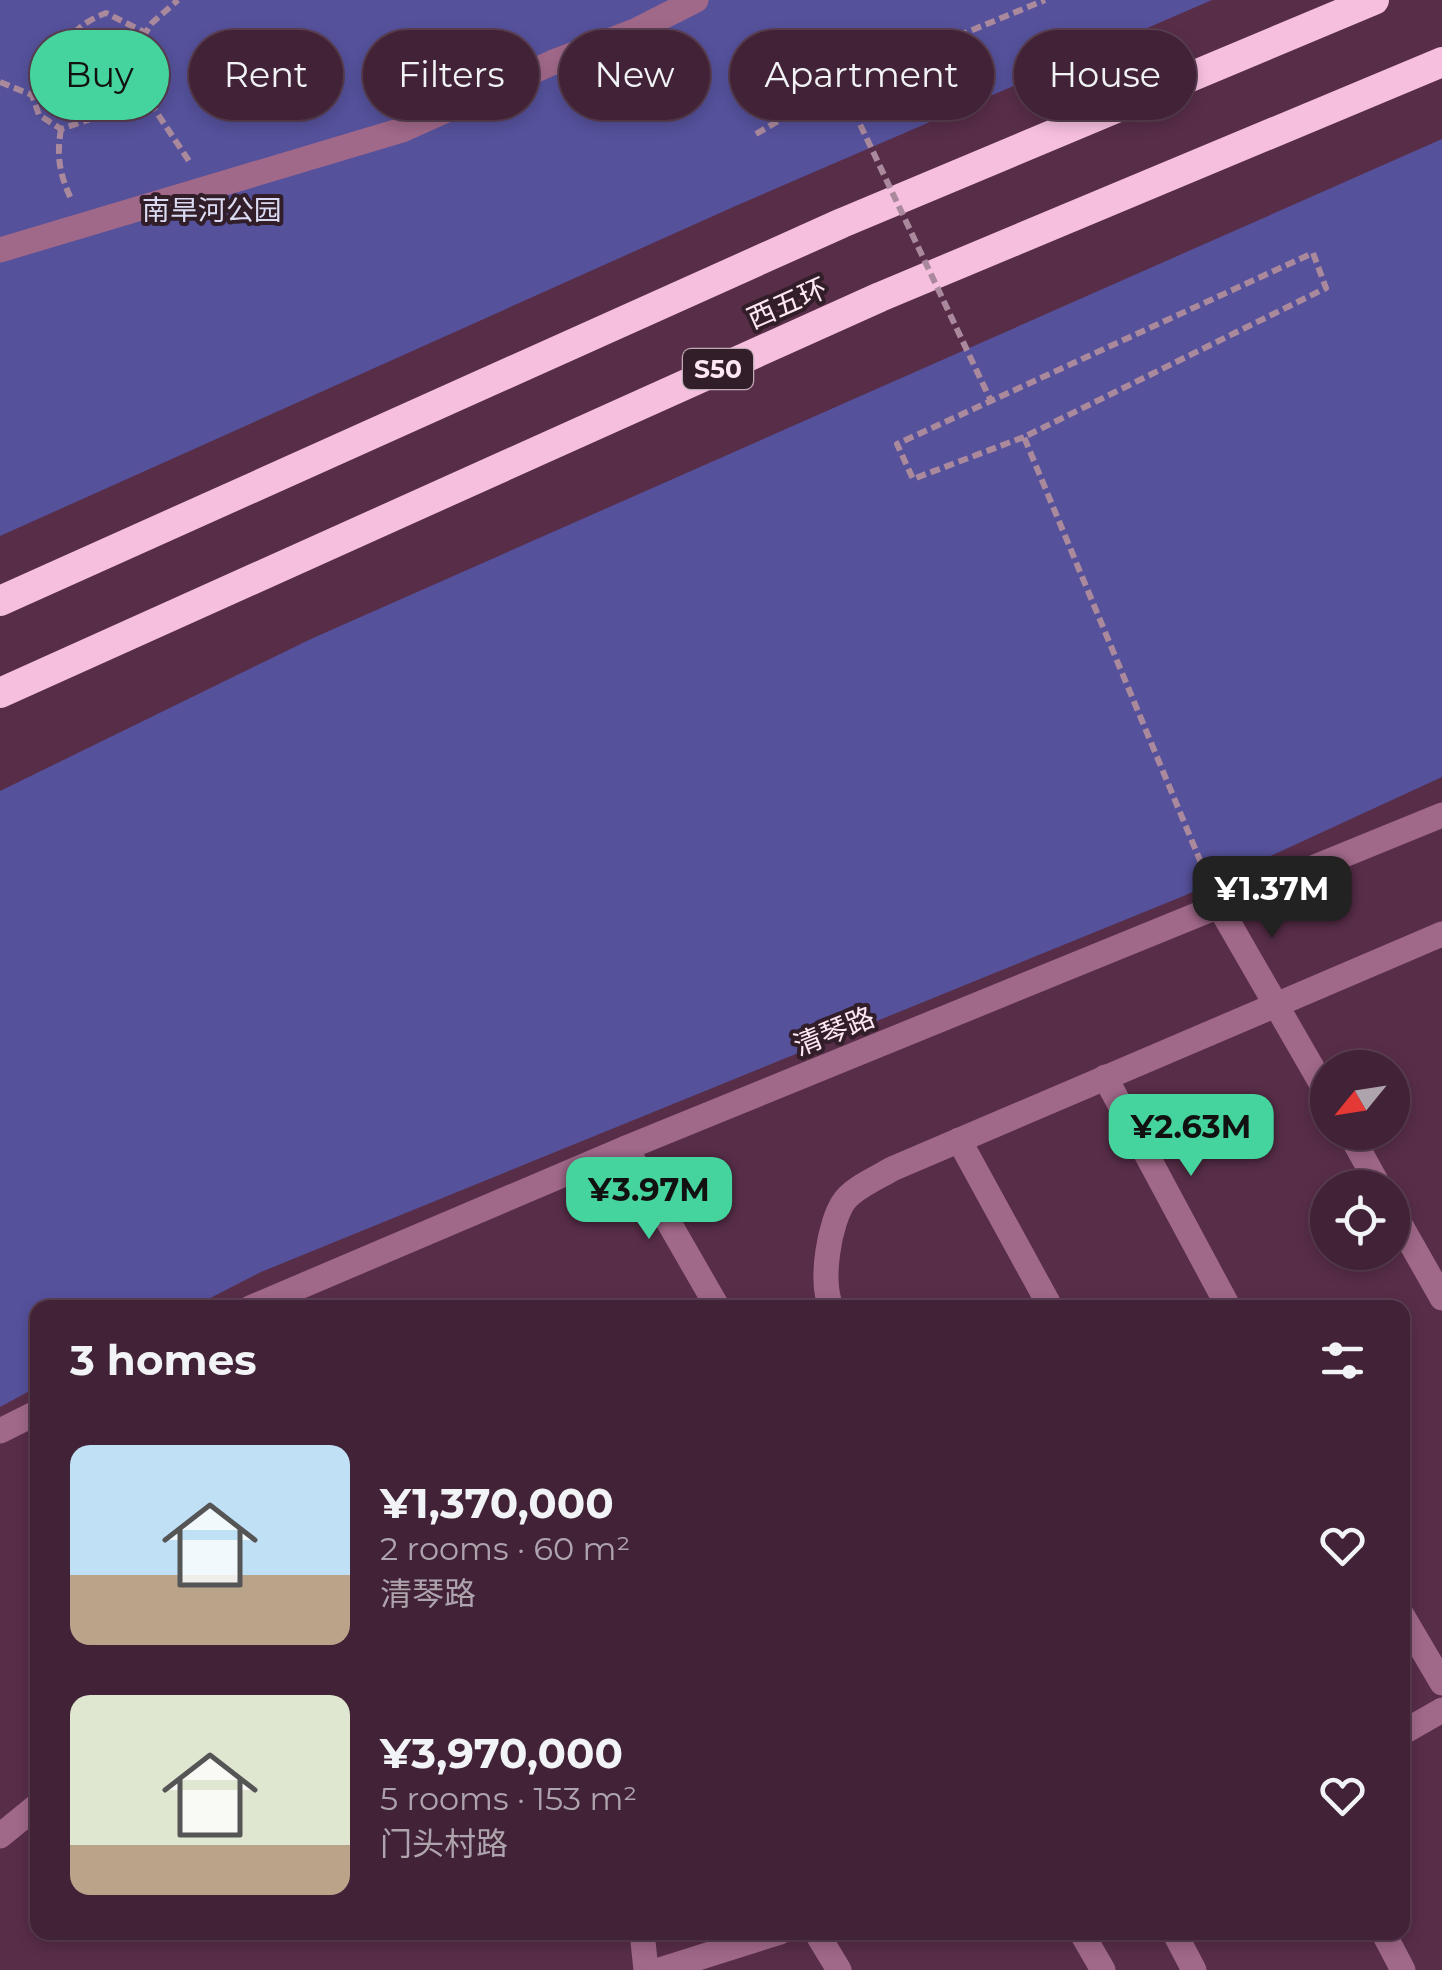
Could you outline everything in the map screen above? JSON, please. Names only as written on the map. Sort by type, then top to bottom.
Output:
[{"type":"highway","name":"西五环","points":[[0,601],[842,223],[1374,0]]},
{"type":"highway","name":"西五环","points":[[0,692],[880,297],[1442,62]]},
{"type":"street","points":[[0,250],[402,130],[556,61],[636,32],[696,0]]},
{"type":"street","name":"清琴路","points":[[269,1300],[626,1148],[1442,815]]},
{"type":"street","points":[[1220,906],[1310,1064]]},
{"type":"street","points":[[828,1300],[828,1242],[846,1199],[892,1168],[1442,934]]},
{"type":"street","points":[[1105,1077],[1225,1300]]},
{"type":"street","points":[[959,1140],[1047,1300]]},
{"type":"street","points":[[626,1148],[713,1300]]},
{"type":"street","points":[[1410,1242],[1442,1298]]},
{"type":"street","points":[[0,1431],[30,1416]]},
{"type":"street","points":[[1410,1629],[1442,1684]]},
{"type":"street","points":[[1410,1728],[1442,1710]]},
{"type":"street","points":[[0,1836],[30,1812]]},
{"type":"street","points":[[643,1940],[646,1970]]},
{"type":"street","points":[[660,1970],[755,1940]]},
{"type":"street","points":[[821,1940],[839,1970]]},
{"type":"street","points":[[1086,1940],[1103,1970]]},
{"type":"street","points":[[1178,1940],[1194,1970]]},
{"type":"street","points":[[1387,1940],[1403,1970]]},
{"type":"path","points":[[149,30],[178,0]]},
{"type":"path","points":[[972,30],[1045,0]]},
{"type":"path","points":[[77,30],[84,22],[106,14],[140,30]]},
{"type":"path","points":[[0,82],[30,94]]},
{"type":"path","points":[[48,120],[62,129]]},
{"type":"path","points":[[62,129],[88,120]]},
{"type":"path","points":[[159,120],[208,188]]},
{"type":"path","points":[[756,134],[780,120]]},
{"type":"path","points":[[858,120],[991,401]]},
{"type":"path","points":[[62,129],[59,171],[80,226]]},
{"type":"path","points":[[1313,253],[1326,288],[1024,437],[914,479],[897,444],[991,401],[1313,253]]},
{"type":"path","points":[[1024,437],[1220,906]]},
{"type":"green space","name":"南旱河公园","points":[[0,0],[1212,0],[1143,30],[1014,30],[1014,86],[994,94],[994,30],[730,30],[730,120],[934,120],[0,536]]},
{"type":"green space","points":[[1442,139],[1442,777],[1186,895],[261,1272],[207,1300],[30,1300],[30,1391],[0,1407],[0,791],[313,638]]}]
